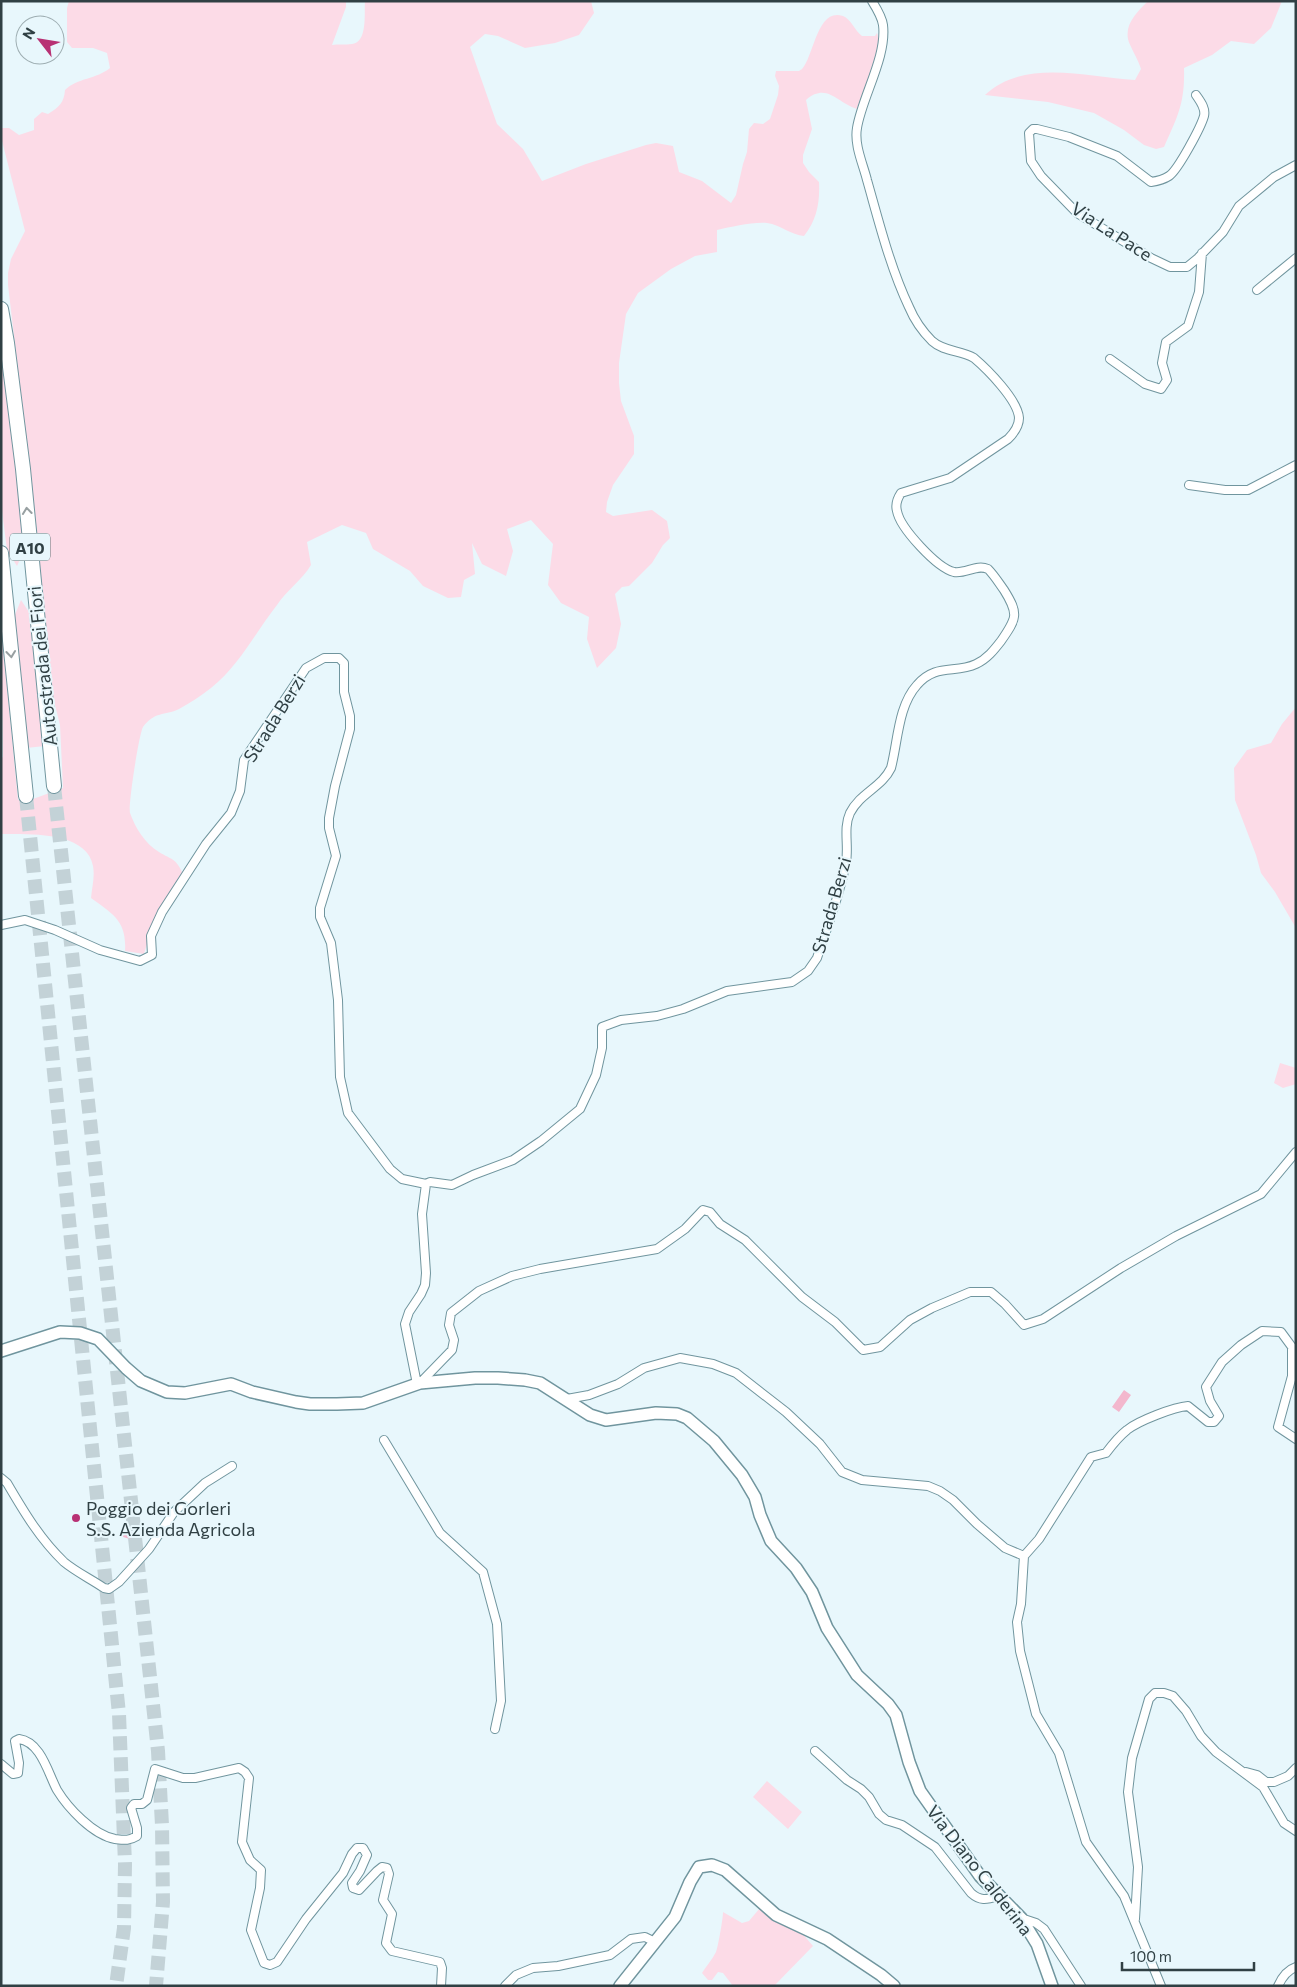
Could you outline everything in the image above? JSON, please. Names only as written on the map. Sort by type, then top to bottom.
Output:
[{"type":"highway","name":"Autostrada dei Fiori","points":[[1,309],[7,343],[22,469],[54,786]]},
{"type":"highway","name":"Autostrada dei Fiori","points":[[1,553],[26,796]]},
{"type":"main road","name":"Via Diano Calderina","points":[[1,1351],[60,1332],[80,1333],[98,1338],[141,1381],[167,1392],[185,1393],[231,1384],[252,1392],[310,1404],[363,1403],[418,1384],[475,1378],[525,1380],[540,1383],[590,1414],[606,1420],[656,1413],[677,1414],[687,1418],[714,1441],[729,1458],[755,1497],[760,1516],[771,1541],[796,1568],[812,1592],[827,1628],[857,1675],[888,1704],[896,1715],[909,1762],[920,1791],[980,1876],[1022,1918],[1037,1944],[1052,1986]]},
{"type":"main road","points":[[620,1986],[675,1916],[699,1867],[712,1865],[725,1870],[776,1915],[827,1939],[882,1975],[894,1986]]},
{"type":"street","name":"Strada Berzi","points":[[1,925],[26,920],[55,930],[100,950],[140,961],[152,955],[152,936],[162,912],[206,844],[231,813],[240,791],[244,760],[306,668],[324,658],[339,658],[344,663],[344,692],[350,716],[350,729],[335,786],[329,818],[336,856],[320,908],[320,917],[331,943],[338,1000],[340,1077],[348,1113],[390,1169],[402,1179],[426,1184],[430,1182],[452,1185],[513,1160],[541,1141],[580,1109],[596,1075],[602,1048],[602,1027],[621,1020],[657,1016],[683,1009],[727,991],[792,982],[813,965],[828,926],[846,863],[848,818],[855,804],[883,781],[892,768],[903,713],[911,692],[934,672],[969,666],[984,660],[991,654],[1014,620],[1014,606],[988,569],[977,567],[955,572],[944,567],[922,549],[902,524],[896,509],[901,493],[958,474],[1008,439],[1015,430],[1019,418],[1015,405],[980,363],[967,353],[945,349],[932,341],[919,324],[904,296],[880,225],[856,139],[858,124],[883,45],[883,25],[879,12],[872,1]]},
{"type":"street","name":"Via La Pace","points":[[1196,95],[1203,104],[1204,115],[1191,144],[1171,174],[1160,180],[1151,182],[1117,156],[1069,138],[1033,129],[1029,133],[1028,140],[1031,161],[1077,213],[1150,258],[1170,267],[1187,267],[1223,232],[1239,206],[1274,177],[1296,165]]},
{"type":"street","points":[[1110,359],[1145,384],[1162,389],[1166,380],[1162,363],[1166,342],[1188,326],[1199,292],[1202,253]]},
{"type":"street","points":[[1257,290],[1296,258]]},
{"type":"street","points":[[1189,485],[1225,490],[1248,490],[1296,465]]},
{"type":"street","points":[[418,1384],[452,1350],[454,1340],[449,1325],[451,1312],[479,1291],[512,1276],[540,1269],[657,1249],[685,1229],[703,1210],[710,1212],[720,1224],[745,1240],[802,1297],[835,1322],[863,1350],[880,1347],[910,1320],[932,1308],[970,1292],[991,1292],[1024,1325],[1043,1319],[1121,1268],[1176,1236],[1261,1194],[1296,1152]]},
{"type":"street","points":[[418,1384],[405,1324],[409,1312],[425,1285],[426,1273],[422,1214],[426,1184]]},
{"type":"street","points":[[1161,1986],[1124,1896],[1086,1842],[1059,1753],[1036,1714],[1020,1651],[1017,1622],[1021,1604],[1024,1556],[1040,1539],[1092,1457],[1106,1454],[1113,1443],[1128,1428],[1183,1406],[1188,1406],[1208,1422],[1214,1422],[1219,1416],[1210,1401],[1206,1387],[1222,1362],[1262,1331],[1281,1332],[1292,1347],[1292,1376],[1278,1427],[1296,1438]]},
{"type":"street","points":[[566,1399],[589,1395],[618,1384],[644,1368],[680,1358],[713,1364],[736,1373],[786,1412],[820,1444],[842,1472],[862,1480],[928,1486],[940,1491],[953,1500],[976,1524],[1005,1548],[1024,1556]]},
{"type":"street","points":[[384,1440],[440,1533],[483,1572],[497,1624],[501,1701],[495,1729]]},
{"type":"street","points":[[1,1478],[7,1483],[31,1525],[60,1558],[104,1588],[109,1589],[119,1582],[149,1549],[174,1512],[205,1484],[232,1466]]},
{"type":"street","points":[[1135,1921],[1138,1867],[1128,1792],[1132,1758],[1149,1699],[1155,1693],[1173,1696],[1186,1711],[1200,1736],[1216,1752],[1262,1787],[1284,1822],[1296,1832]]},
{"type":"street","points":[[1,1764],[14,1774],[18,1773],[19,1763],[15,1741],[19,1739],[28,1742],[45,1763],[57,1789],[66,1802],[92,1829],[107,1838],[125,1841],[137,1836],[137,1828],[130,1808],[134,1804],[142,1804],[147,1800],[155,1769],[183,1778],[195,1778],[239,1768],[249,1778],[242,1842],[250,1860],[261,1870],[260,1888],[252,1930],[264,1963],[270,1965],[277,1962],[306,1919],[343,1873],[352,1854],[357,1848],[363,1848],[367,1855],[352,1883],[352,1888],[359,1890],[377,1870],[382,1867],[387,1868],[389,1874],[383,1900],[392,1914],[386,1943],[392,1951],[440,1962],[442,1968],[441,1986]]},
{"type":"street","points":[[815,1751],[847,1780],[861,1789],[869,1797],[879,1814],[886,1820],[902,1826],[935,1847],[971,1893],[978,1899],[986,1900],[998,1896]]},
{"type":"street","points":[[1241,1771],[1257,1775],[1266,1782],[1274,1782],[1288,1776],[1296,1768]]},
{"type":"street","points":[[1022,1918],[1036,1923],[1044,1930],[1081,1986]]},
{"type":"street","points":[[505,1986],[516,1975],[533,1968],[558,1966],[610,1954],[631,1939],[645,1937],[655,1942]]},
{"type":"street","points":[[1278,1986],[1290,1969],[1296,1967]]},
{"type":"shaded area","points":[[69,1],[346,1],[346,7],[332,45],[352,44],[361,38],[364,26],[365,1],[591,1],[594,13],[579,35],[555,43],[525,48],[498,36],[485,34],[470,47],[497,124],[523,149],[542,181],[586,164],[656,143],[673,146],[679,172],[702,181],[731,203],[736,195],[747,152],[749,129],[754,123],[763,124],[770,119],[778,95],[779,86],[775,76],[776,71],[799,71],[802,69],[822,25],[834,15],[846,18],[862,36],[875,36],[877,33],[878,40],[875,59],[857,109],[826,93],[813,95],[806,100],[812,129],[803,155],[803,163],[819,182],[819,189],[815,217],[804,236],[767,223],[748,224],[717,230],[717,252],[695,256],[671,269],[638,293],[626,314],[619,363],[619,383],[621,401],[634,436],[634,454],[613,485],[607,502],[606,512],[613,516],[652,510],[667,521],[670,538],[663,545],[652,563],[629,586],[622,587],[615,594],[621,624],[616,648],[597,668],[587,639],[589,617],[561,603],[548,585],[553,544],[531,520],[507,529],[513,551],[506,576],[482,564],[472,543],[475,574],[464,580],[461,597],[448,598],[423,586],[410,571],[373,549],[366,533],[342,525],[307,542],[311,565],[281,600],[230,670],[211,688],[195,699],[179,709],[152,718],[143,727],[134,770],[130,813],[145,840],[154,849],[176,862],[183,874],[150,934],[144,954],[125,951],[124,932],[121,925],[112,914],[91,898],[94,878],[93,866],[88,855],[80,846],[68,840],[55,837],[1,834],[1,758],[3,757],[1,624],[18,800],[33,799],[63,788],[60,725],[52,693],[36,523],[8,285],[11,259],[25,231],[1,137],[1,128],[9,128],[19,135],[34,130],[34,119],[42,112],[48,114],[58,107],[65,90],[75,83],[105,72],[110,68],[107,53],[93,48],[72,48],[67,42],[67,8]]},
{"type":"shaded area","points":[[1148,1],[1282,1],[1271,28],[1254,44],[1231,41],[1212,55],[1184,68],[1180,109],[1164,147],[1156,149],[1144,145],[1124,130],[1094,113],[1048,102],[985,95],[1001,84],[1037,73],[1057,72],[1135,80],[1141,69],[1128,39],[1128,28],[1133,18]]},
{"type":"shaded area","points":[[1,348],[13,434],[24,550],[17,566],[7,550],[1,503]]},
{"type":"shaded area","points":[[21,600],[31,615],[45,746],[26,748],[14,617]]},
{"type":"shaded area","points":[[1296,707],[1296,928],[1275,892],[1261,873],[1235,800],[1234,768],[1247,750],[1271,743],[1282,724]]},
{"type":"shaded area","points":[[1280,1063],[1296,1068],[1296,1084],[1283,1088],[1274,1083]]},
{"type":"shaded area","points":[[1124,1390],[1131,1395],[1119,1412],[1112,1407]]},
{"type":"shaded area","points":[[122,1529],[135,1533],[133,1540],[120,1536]]},
{"type":"shaded area","points":[[767,1781],[802,1812],[788,1829],[753,1797]]},
{"type":"shaded area","points":[[760,1908],[801,1932],[813,1946],[774,1986],[733,1986],[723,1973],[718,1972],[712,1980],[708,1980],[702,1973],[716,1952],[723,1912],[742,1923],[749,1921]]},
{"type":"tunnel","points":[[54,786],[158,1751],[162,1825],[163,1902],[156,1986]]},
{"type":"tunnel","points":[[26,796],[119,1714],[125,1864],[124,1928],[116,1986]]},
{"type":"place","name":"Poggio dei Gorleri S.S. Azienda Agricola","points":[[76,1518]]}]
